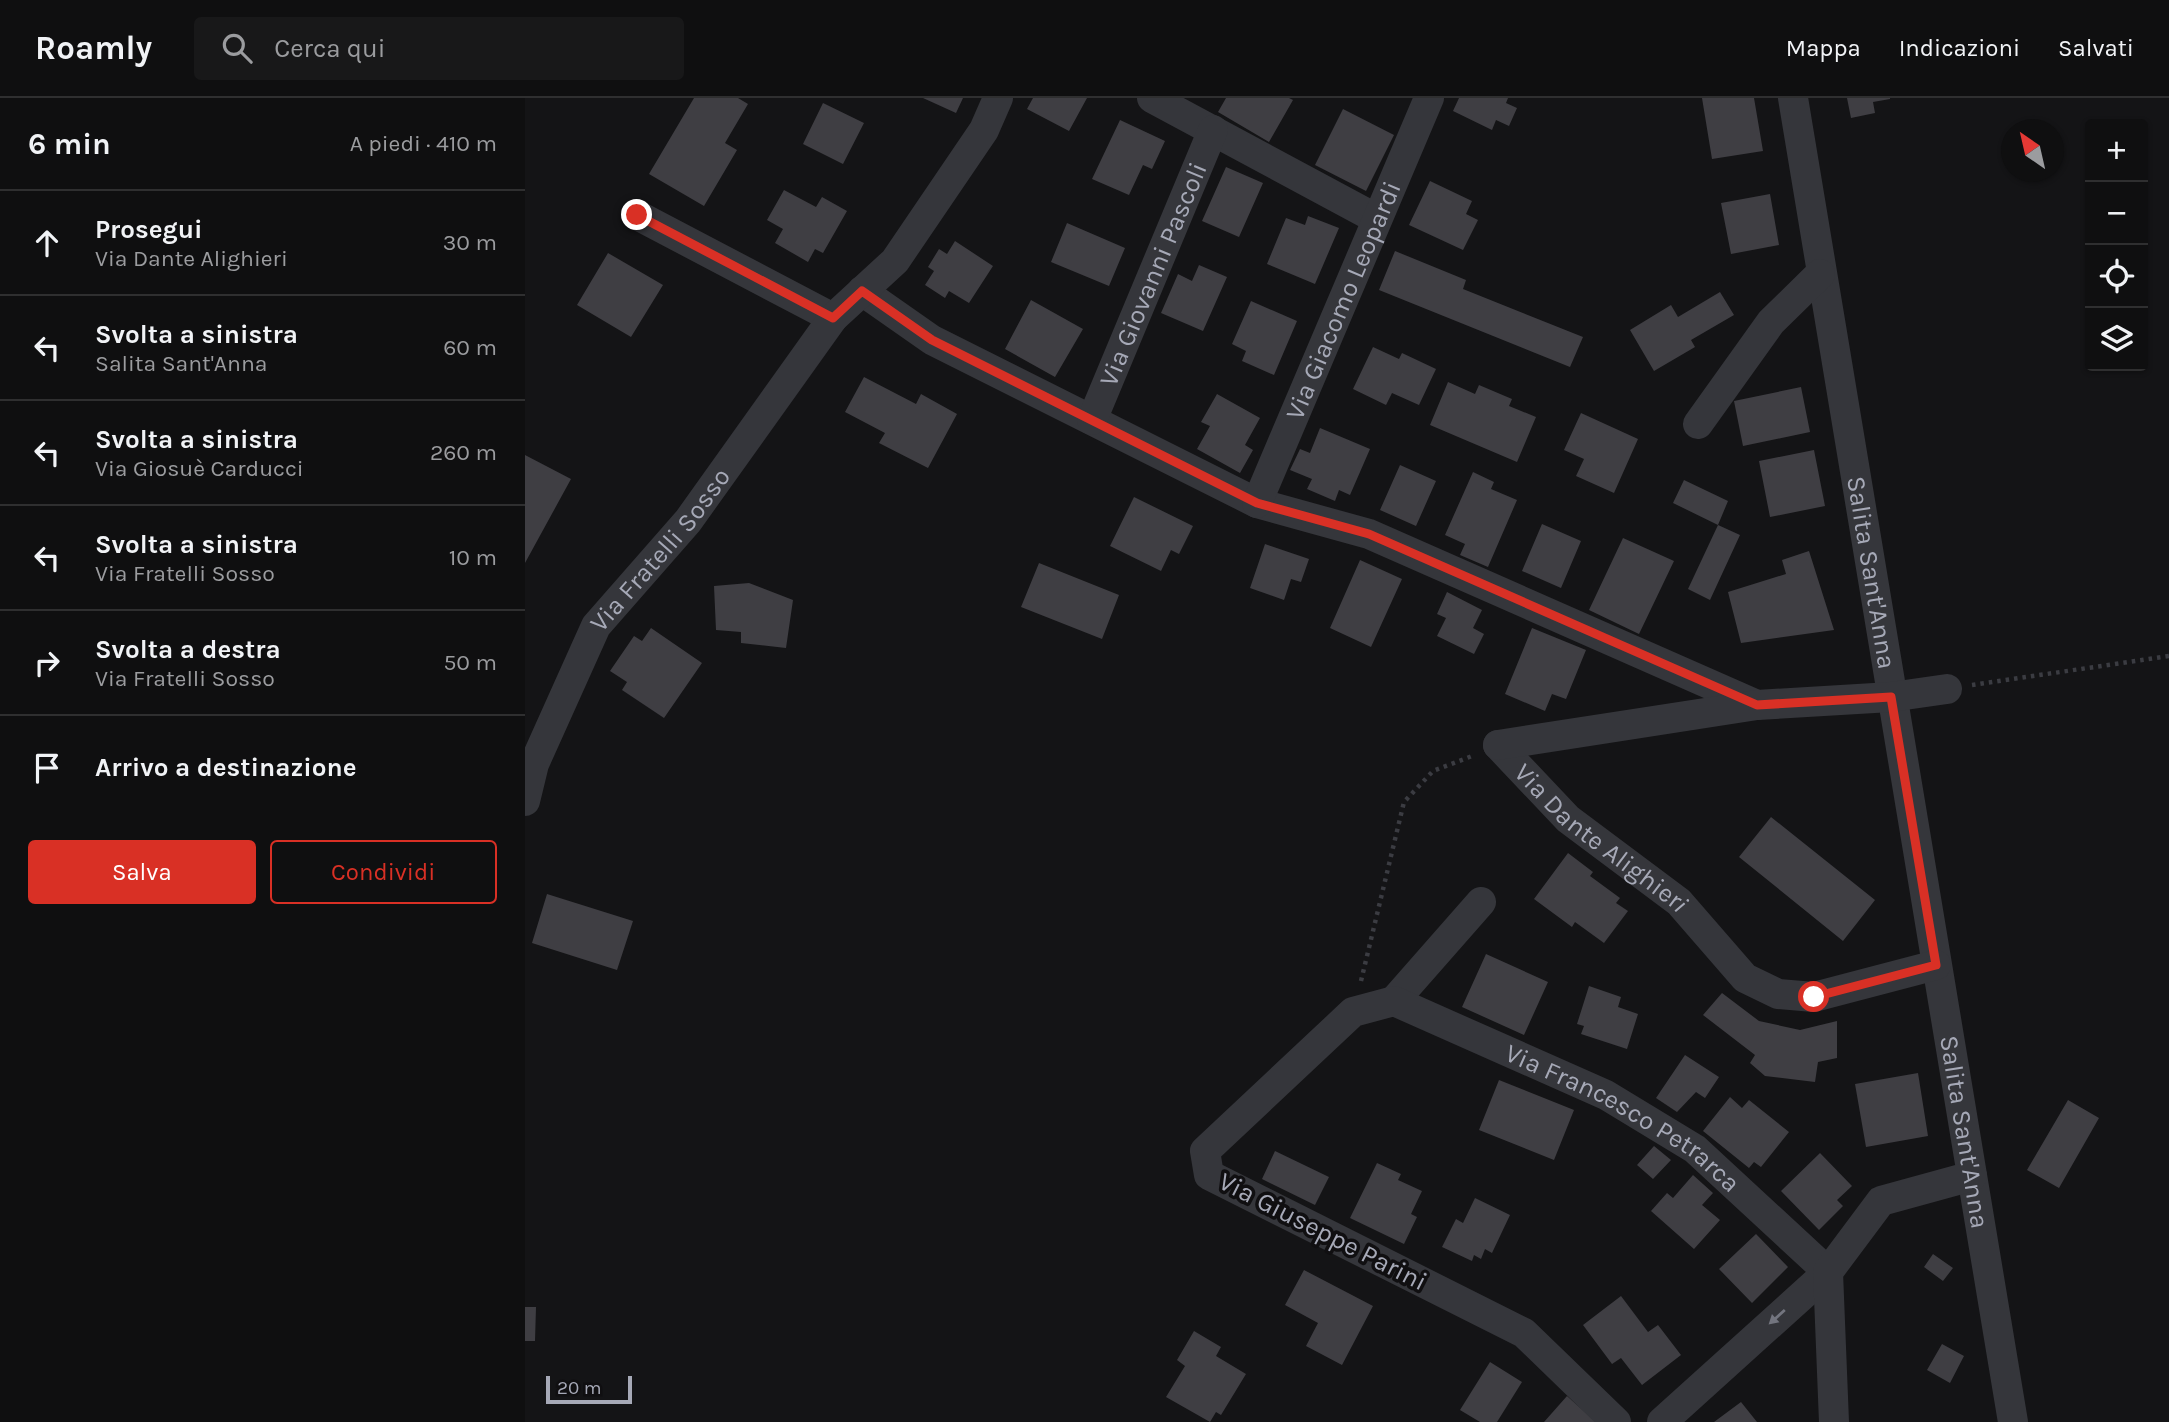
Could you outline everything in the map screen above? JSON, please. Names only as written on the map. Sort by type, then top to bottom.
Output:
[{"type":"street","name":"Via Fratelli Sosso","points":[[525,801],[534,764],[596,626],[688,521],[833,318],[895,261],[984,130],[998,98]]},
{"type":"street","points":[[1152,98],[1377,219]]},
{"type":"street","name":"Via Giacomo Leopardi","points":[[1257,503],[1429,98]]},
{"type":"street","name":"Salita Sant'Anna","points":[[1793,98],[1820,274],[2014,1422]]},
{"type":"street","name":"Via Giovanni Pascoli","points":[[1091,420],[1213,130]]},
{"type":"street","points":[[637,215],[833,318]]},
{"type":"street","points":[[1698,424],[1771,322],[1820,274]]},
{"type":"street","points":[[862,291],[932,340],[1257,503],[1369,534],[1757,705]]},
{"type":"street","name":"Via Dante Alighieri","points":[[1498,746],[1757,705],[1891,697],[1947,689]]},
{"type":"street","name":"Via Dante Alighieri","points":[[1498,746],[1568,819],[1679,902],[1745,978],[1778,994],[1814,997],[1936,965]]},
{"type":"street","points":[[1353,1012],[1394,1001],[1481,902]]},
{"type":"street","name":"Via Francesco Petrarca","points":[[1394,1001],[1606,1095],[1695,1149],[1828,1272]]},
{"type":"street","name":"Via Giuseppe Parini","points":[[1353,1012],[1205,1151],[1209,1175],[1524,1332],[1616,1422]]},
{"type":"street","points":[[1662,1422],[1828,1272],[1881,1201],[1972,1176]]},
{"type":"street","points":[[1828,1272],[1834,1422]]},
{"type":"path","points":[[1947,689],[2169,656]]},
{"type":"path","points":[[1353,1012],[1404,802],[1433,771],[1498,746]]},
{"type":"building","points":[[694,98],[738,98],[748,104],[725,143],[737,150],[704,206],[649,174]]},
{"type":"building","points":[[923,98],[963,98],[956,113]]},
{"type":"building","points":[[1033,98],[1087,98],[1069,131],[1027,109]]},
{"type":"building","points":[[1226,98],[1293,100],[1269,142],[1218,112]]},
{"type":"building","points":[[1459,98],[1508,98],[1506,103],[1517,108],[1509,126],[1496,120],[1492,130],[1453,111]]},
{"type":"building","points":[[1702,98],[1754,98],[1763,151],[1712,159]]},
{"type":"building","points":[[1847,98],[1890,99],[1873,102],[1875,113],[1851,118]]},
{"type":"building","points":[[823,103],[864,123],[843,164],[803,144]]},
{"type":"building","points":[[1343,109],[1394,135],[1366,191],[1315,165]]},
{"type":"building","points":[[1120,120],[1165,141],[1152,169],[1143,165],[1129,195],[1092,179]]},
{"type":"building","points":[[1226,167],[1263,183],[1239,237],[1202,221]]},
{"type":"building","points":[[1430,181],[1472,201],[1466,214],[1478,220],[1463,250],[1409,225]]},
{"type":"building","points":[[784,190],[816,207],[822,197],[847,211],[823,253],[815,249],[808,262],[775,243],[783,229],[767,220]]},
{"type":"building","points":[[1770,194],[1779,245],[1731,254],[1721,203]]},
{"type":"building","points":[[1308,216],[1339,228],[1315,284],[1267,264],[1286,218],[1305,225]]},
{"type":"building","points":[[1067,223],[1125,248],[1109,286],[1051,262]]},
{"type":"building","points":[[955,241],[993,266],[969,303],[949,291],[945,298],[925,285],[934,271],[928,267],[939,249],[947,254]]},
{"type":"building","points":[[1395,251],[1466,280],[1463,289],[1583,337],[1570,367],[1379,290]]},
{"type":"building","points":[[608,253],[663,285],[631,337],[577,305]]},
{"type":"building","points":[[1199,265],[1227,277],[1203,331],[1161,313],[1178,274],[1192,281]]},
{"type":"building","points":[[1720,292],[1734,315],[1691,340],[1695,347],[1654,371],[1630,330],[1671,305],[1678,317]]},
{"type":"building","points":[[1031,300],[1083,329],[1055,377],[1005,349]]},
{"type":"building","points":[[1251,301],[1297,321],[1274,375],[1242,361],[1246,351],[1232,344]]},
{"type":"building","points":[[1373,347],[1399,359],[1402,353],[1436,369],[1419,405],[1392,393],[1386,405],[1353,389]]},
{"type":"building","points":[[864,377],[916,404],[921,394],[957,414],[928,468],[879,443],[885,433],[845,412]]},
{"type":"building","points":[[1448,382],[1475,394],[1479,385],[1512,399],[1509,406],[1536,417],[1517,462],[1430,425]]},
{"type":"building","points":[[1801,387],[1810,432],[1743,446],[1734,401]]},
{"type":"building","points":[[1217,394],[1260,418],[1245,445],[1253,450],[1240,473],[1197,449],[1210,426],[1201,422]]},
{"type":"building","points":[[1581,413],[1638,439],[1614,493],[1576,476],[1584,459],[1564,450]]},
{"type":"building","points":[[1320,428],[1370,449],[1350,495],[1339,490],[1335,501],[1307,489],[1312,479],[1290,470],[1300,449],[1310,453]]},
{"type":"building","points":[[1814,450],[1825,506],[1770,517],[1759,461]]},
{"type":"building","points":[[525,455],[571,479],[525,563]]},
{"type":"building","points":[[1400,465],[1436,481],[1416,526],[1380,510]]},
{"type":"building","points":[[1473,472],[1494,482],[1491,489],[1517,500],[1488,567],[1460,555],[1465,544],[1445,535]]},
{"type":"building","points":[[1684,480],[1728,501],[1718,525],[1673,503]]},
{"type":"building","points":[[1134,497],[1193,526],[1179,554],[1171,550],[1161,571],[1110,546]]},
{"type":"building","points":[[1542,524],[1581,541],[1561,588],[1522,571]]},
{"type":"building","points":[[1718,525],[1740,535],[1710,600],[1688,589]]},
{"type":"building","points":[[1623,538],[1674,561],[1639,634],[1589,610]]},
{"type":"building","points":[[1265,544],[1309,559],[1301,582],[1291,579],[1284,600],[1250,588]]},
{"type":"building","points":[[1809,551],[1834,630],[1741,643],[1728,592],[1786,574],[1782,560]]},
{"type":"building","points":[[1360,560],[1402,579],[1371,647],[1330,628]]},
{"type":"building","points":[[1039,563],[1119,595],[1102,639],[1021,607]]},
{"type":"building","points":[[749,583],[793,600],[786,648],[741,643],[741,632],[716,630],[714,586]]},
{"type":"building","points":[[1447,592],[1482,610],[1473,628],[1484,634],[1474,654],[1437,636],[1446,618],[1437,614]]},
{"type":"building","points":[[651,628],[702,663],[664,718],[622,690],[627,682],[610,671],[634,636],[642,641]]},
{"type":"building","points":[[1532,628],[1586,650],[1566,699],[1552,694],[1545,711],[1505,694]]},
{"type":"building","points":[[1771,817],[1875,900],[1843,941],[1739,857]]},
{"type":"building","points":[[1568,853],[1593,872],[1590,876],[1620,898],[1616,903],[1628,911],[1604,943],[1575,922],[1572,927],[1534,899]]},
{"type":"building","points":[[547,894],[633,921],[617,970],[532,943]]},
{"type":"building","points":[[1486,954],[1548,982],[1524,1035],[1462,1007]]},
{"type":"building","points":[[1589,986],[1621,997],[1618,1007],[1638,1014],[1627,1049],[1581,1034],[1584,1026],[1577,1024]]},
{"type":"building","points":[[1722,993],[1759,1021],[1800,1030],[1837,1021],[1837,1058],[1818,1062],[1815,1082],[1765,1076],[1750,1063],[1755,1055],[1703,1015]]},
{"type":"building","points":[[1685,1055],[1719,1077],[1705,1098],[1696,1092],[1677,1112],[1656,1098]]},
{"type":"building","points":[[1918,1073],[1928,1136],[1866,1147],[1855,1084]]},
{"type":"building","points":[[1499,1080],[1574,1110],[1554,1160],[1479,1130]]},
{"type":"building","points":[[1730,1097],[1742,1108],[1749,1100],[1789,1132],[1761,1167],[1754,1162],[1749,1168],[1703,1131]]},
{"type":"building","points":[[2068,1100],[2099,1118],[2059,1188],[2027,1170]]},
{"type":"building","points":[[1654,1146],[1671,1160],[1653,1179],[1637,1165]]},
{"type":"building","points":[[1275,1151],[1329,1177],[1315,1205],[1262,1179]]},
{"type":"building","points":[[1820,1153],[1852,1186],[1837,1200],[1843,1206],[1819,1230],[1781,1191]]},
{"type":"building","points":[[1377,1163],[1401,1174],[1398,1180],[1422,1191],[1411,1214],[1417,1217],[1404,1244],[1350,1218]]},
{"type":"building","points":[[1693,1175],[1713,1193],[1702,1205],[1720,1220],[1694,1249],[1651,1211],[1667,1193],[1673,1198]]},
{"type":"building","points":[[1475,1198],[1510,1215],[1492,1253],[1485,1249],[1481,1259],[1474,1255],[1472,1261],[1442,1247],[1456,1219],[1463,1223]]},
{"type":"building","points":[[1756,1234],[1788,1267],[1752,1303],[1719,1269]]},
{"type":"building","points":[[1933,1254],[1953,1268],[1943,1281],[1924,1267]]},
{"type":"building","points":[[1304,1270],[1373,1306],[1342,1365],[1306,1346],[1318,1323],[1285,1305]]},
{"type":"building","points":[[1621,1296],[1648,1332],[1658,1325],[1681,1355],[1642,1385],[1621,1358],[1612,1364],[1583,1325]]},
{"type":"building","points":[[525,1307],[536,1307],[535,1341],[525,1341]]},
{"type":"building","points":[[1194,1331],[1221,1347],[1216,1356],[1246,1374],[1221,1415],[1216,1412],[1210,1422],[1166,1397],[1185,1366],[1177,1360]]},
{"type":"building","points":[[1942,1344],[1964,1356],[1950,1383],[1927,1370]]},
{"type":"building","points":[[1490,1362],[1522,1382],[1497,1422],[1480,1422],[1460,1410]]},
{"type":"building","points":[[1567,1396],[1596,1422],[1544,1422]]},
{"type":"building","points":[[1741,1402],[1757,1422],[1714,1422]]},
{"type":"route","points":[[637,215],[833,318],[862,291],[932,340],[1257,503],[1369,534],[1757,705],[1891,697],[1936,965],[1814,997]]}]
